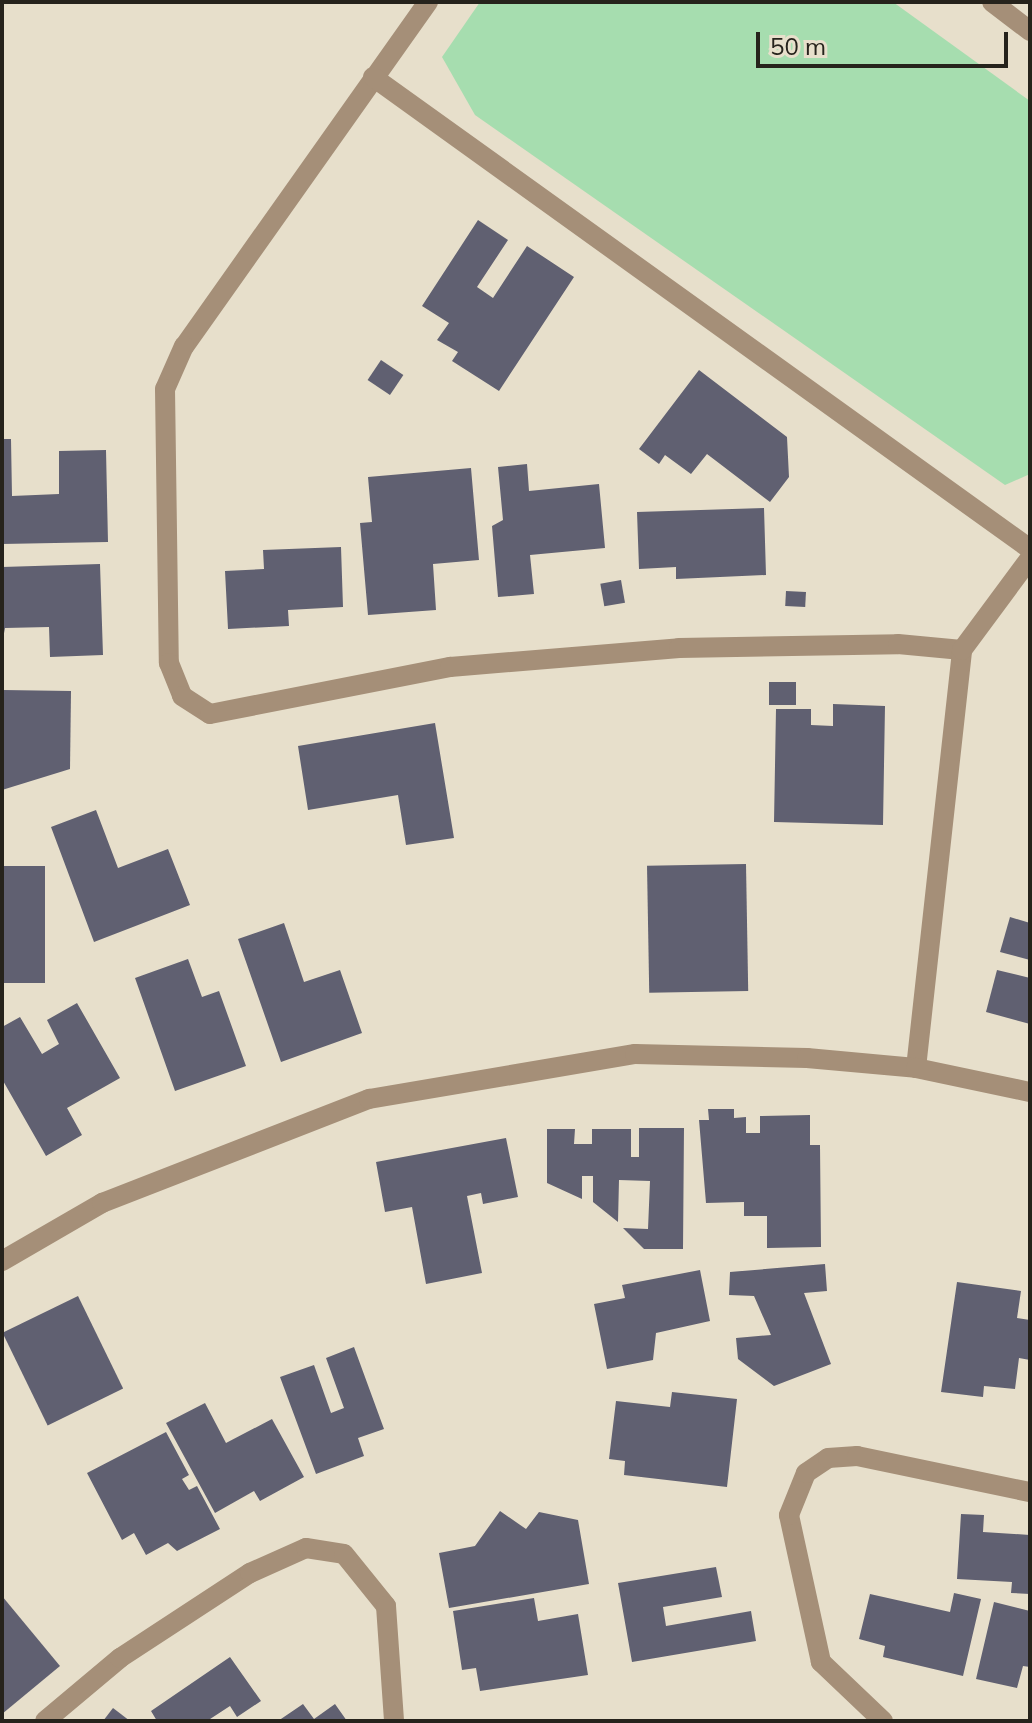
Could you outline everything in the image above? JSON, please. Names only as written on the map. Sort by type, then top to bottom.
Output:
[{"type":"street","points":[[428,2],[184,346],[165,389],[169,663],[192,706],[210,714],[242,711],[450,667],[679,648],[898,644],[962,650]]},
{"type":"street","points":[[992,2],[1030,31]]},
{"type":"street","points":[[373,77],[1030,549]]},
{"type":"street","points":[[916,1068],[962,650],[1030,558]]},
{"type":"street","points":[[2,1261],[102,1203],[369,1099],[635,1054],[916,1068],[1030,1092]]},
{"type":"street","points":[[883,1721],[821,1662],[789,1515],[806,1473],[828,1458],[857,1456],[1030,1492]]},
{"type":"street","points":[[45,1721],[120,1658],[250,1573],[306,1548],[344,1554],[386,1606],[394,1721]]},
{"type":"green space","points":[[480,2],[893,2],[1030,101],[1030,474],[1005,485],[475,115],[442,57]]},
{"type":"building","points":[[478,220],[508,240],[477,287],[493,298],[527,246],[574,277],[499,391],[452,361],[458,352],[437,340],[449,323],[422,306]]},
{"type":"building","points":[[381,360],[403,375],[390,395],[368,380]]},
{"type":"building","points":[[699,370],[787,437],[789,477],[770,502],[707,454],[691,474],[665,455],[659,464],[639,449]]},
{"type":"building","points":[[2,439],[11,439],[12,496],[59,494],[59,451],[106,450],[108,542],[2,544]]},
{"type":"building","points":[[527,464],[529,491],[599,484],[605,548],[530,555],[534,594],[498,597],[492,526],[503,520],[498,467]]},
{"type":"building","points":[[471,468],[479,560],[433,564],[436,610],[368,615],[360,523],[372,522],[368,477]]},
{"type":"building","points":[[764,508],[766,575],[676,579],[676,567],[639,569],[637,512]]},
{"type":"building","points":[[341,547],[343,607],[288,610],[289,626],[228,629],[225,571],[264,569],[263,550]]},
{"type":"building","points":[[100,564],[103,655],[50,657],[49,627],[5,628],[2,644],[2,567]]},
{"type":"building","points":[[621,580],[625,603],[604,606],[600,584]]},
{"type":"building","points":[[786,591],[806,592],[805,607],[785,606]]},
{"type":"building","points":[[769,682],[796,682],[796,705],[769,705]]},
{"type":"building","points":[[3,690],[71,691],[70,769],[2,790]]},
{"type":"building","points":[[833,704],[885,706],[883,825],[774,822],[776,709],[811,709],[811,725],[833,726]]},
{"type":"building","points":[[435,723],[454,838],[406,845],[398,795],[308,810],[298,746]]},
{"type":"building","points":[[96,810],[118,868],[168,849],[190,905],[94,942],[51,827]]},
{"type":"building","points":[[746,864],[748,991],[649,993],[647,866]]},
{"type":"building","points":[[2,866],[45,866],[45,983],[2,983]]},
{"type":"building","points":[[1010,917],[1030,923],[1030,960],[1000,952]]},
{"type":"building","points":[[284,923],[304,982],[340,970],[362,1033],[281,1062],[238,939]]},
{"type":"building","points":[[188,959],[202,997],[219,991],[246,1066],[175,1091],[135,978]]},
{"type":"building","points":[[997,970],[1030,978],[1030,1024],[986,1012]]},
{"type":"building","points":[[77,1003],[120,1078],[67,1108],[82,1135],[46,1156],[2,1079],[2,1027],[20,1017],[42,1054],[59,1044],[47,1020]]},
{"type":"building","points":[[708,1109],[734,1109],[734,1118],[746,1117],[746,1133],[760,1133],[760,1116],[810,1115],[810,1145],[820,1145],[821,1247],[767,1248],[767,1216],[744,1216],[744,1202],[706,1203],[699,1120],[709,1120]]},
{"type":"building","points":[[639,1128],[684,1128],[683,1249],[644,1249],[623,1228],[648,1229],[650,1181],[619,1180],[618,1222],[593,1202],[593,1176],[582,1176],[582,1199],[547,1183],[547,1129],[575,1129],[574,1144],[592,1144],[592,1129],[631,1129],[631,1157],[639,1157]]},
{"type":"building","points":[[506,1138],[518,1197],[483,1204],[481,1193],[467,1196],[482,1273],[426,1284],[412,1207],[385,1212],[376,1162]]},
{"type":"building","points":[[825,1264],[827,1291],[804,1293],[831,1364],[774,1386],[738,1359],[736,1338],[771,1335],[754,1296],[729,1295],[730,1272]]},
{"type":"building","points":[[700,1270],[710,1321],[656,1333],[653,1360],[607,1369],[594,1304],[625,1298],[622,1285]]},
{"type":"building","points":[[957,1282],[1021,1291],[1017,1318],[1030,1320],[1030,1360],[1019,1358],[1015,1389],[984,1386],[983,1397],[941,1392]]},
{"type":"building","points":[[78,1296],[123,1389],[48,1425],[3,1333]]},
{"type":"building","points":[[354,1347],[384,1429],[358,1438],[364,1456],[316,1474],[280,1377],[314,1365],[331,1413],[344,1408],[326,1358]]},
{"type":"building","points":[[672,1392],[737,1399],[727,1487],[624,1475],[625,1461],[609,1459],[616,1401],[670,1407]]},
{"type":"building","points":[[205,1403],[226,1443],[272,1419],[304,1477],[260,1501],[254,1491],[215,1513],[166,1423]]},
{"type":"building","points":[[166,1432],[189,1475],[182,1479],[189,1490],[197,1486],[220,1529],[177,1551],[168,1543],[146,1555],[134,1533],[122,1540],[87,1473]]},
{"type":"building","points":[[500,1511],[526,1529],[539,1512],[578,1520],[589,1584],[449,1608],[439,1553],[475,1546]]},
{"type":"building","points":[[961,1514],[984,1515],[983,1532],[1030,1535],[1030,1594],[1011,1593],[1012,1582],[957,1579]]},
{"type":"building","points":[[716,1567],[722,1597],[663,1607],[666,1626],[751,1611],[756,1641],[632,1662],[618,1583]]},
{"type":"building","points":[[954,1593],[981,1599],[963,1676],[883,1657],[885,1646],[859,1639],[870,1594],[950,1612]]},
{"type":"building","points":[[2,1596],[60,1666],[2,1714]]},
{"type":"building","points":[[534,1598],[538,1621],[578,1614],[588,1675],[480,1691],[476,1668],[462,1670],[453,1611]]},
{"type":"building","points":[[994,1602],[1030,1611],[1030,1667],[1023,1666],[1017,1688],[976,1679]]},
{"type":"building","points":[[230,1657],[261,1701],[237,1717],[230,1706],[207,1721],[157,1721],[151,1711]]},
{"type":"building","points":[[303,1704],[314,1719],[335,1704],[347,1721],[278,1721]]},
{"type":"building","points":[[113,1708],[130,1721],[103,1721]]}]
